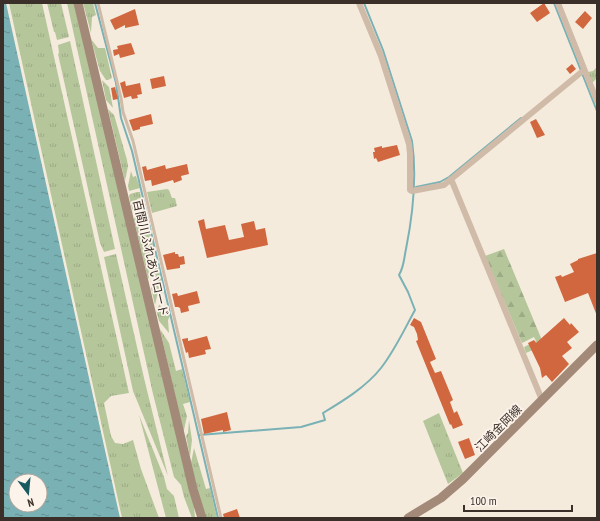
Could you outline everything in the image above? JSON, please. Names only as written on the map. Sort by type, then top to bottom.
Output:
[{"type":"street","name":"百間川ふれあいロード","points":[[78,3],[191,481],[202,518]]},
{"type":"street","points":[[359,3],[381,56],[409,144],[410,190],[414,191],[444,184],[582,72]]},
{"type":"street","points":[[558,3],[582,72],[597,102]]},
{"type":"street","points":[[451,179],[542,400]]},
{"type":"street","name":"江崎金岡線","points":[[408,518],[452,489],[597,345]]},
{"type":"lane","points":[[98,3],[123,112],[133,142],[221,518]]},
{"type":"green space","points":[[9,3],[42,3],[129,393],[111,396],[104,403],[111,436],[115,443],[123,444],[133,440],[141,469],[159,518],[122,518]]},
{"type":"green space","points":[[47,3],[61,3],[69,37],[57,40]]},
{"type":"green space","points":[[67,3],[74,3],[194,506],[195,518],[192,518],[181,485],[174,477],[153,394]]},
{"type":"green space","points":[[83,3],[93,3],[96,15],[92,17],[91,33]]},
{"type":"green space","points":[[91,39],[98,48],[105,48],[112,78],[108,80],[106,80],[100,71]]},
{"type":"green space","points":[[70,41],[115,249],[104,252],[100,243],[58,54],[58,45]]},
{"type":"green space","points":[[597,67],[597,78],[592,83],[588,72],[593,71]]},
{"type":"green space","points":[[102,80],[109,87],[113,108],[106,100]]},
{"type":"green space","points":[[108,109],[114,115],[127,160],[128,166],[125,181]]},
{"type":"green space","points":[[131,171],[133,177],[136,176],[140,188],[129,191],[128,186]]},
{"type":"green space","points":[[169,190],[172,198],[175,198],[177,206],[152,213],[147,192]]},
{"type":"green space","points":[[140,192],[141,198],[137,199],[133,213],[129,196],[130,194]]},
{"type":"green space","points":[[138,205],[142,223],[147,222],[154,250],[149,259],[148,279],[134,220]]},
{"type":"green space","points":[[504,249],[544,345],[526,353],[524,347],[536,341],[534,337],[522,343],[485,256]]},
{"type":"green space","points":[[116,254],[168,476],[133,391],[104,257]]},
{"type":"green space","points":[[155,256],[164,292],[157,296],[155,305],[151,288],[155,283],[152,262]]},
{"type":"green space","points":[[160,304],[162,312],[168,310],[170,316],[168,320],[169,333],[159,321],[156,310]]},
{"type":"green space","points":[[160,329],[169,343],[176,371],[182,369],[190,402],[183,404],[187,416],[183,431]]},
{"type":"green space","points":[[439,413],[463,473],[448,484],[423,421]]},
{"type":"green space","points":[[139,415],[164,477],[167,489],[174,496],[179,518],[166,518]]},
{"type":"green space","points":[[189,420],[192,440],[190,457],[186,436],[188,433]]},
{"type":"green space","points":[[194,448],[206,489],[210,488],[217,518],[206,518],[200,501],[191,463]]},
{"type":"water","points":[[3,3],[6,3],[120,518],[3,518]]},
{"type":"building","points":[[544,3],[550,13],[537,22],[530,13]]},
{"type":"building","points":[[135,9],[139,25],[125,28],[125,25],[115,30],[110,20]]},
{"type":"building","points":[[585,11],[592,18],[583,29],[575,22]]},
{"type":"building","points":[[131,43],[135,54],[120,58],[119,54],[114,56],[113,50],[118,49],[117,46]]},
{"type":"building","points":[[572,64],[576,69],[570,74],[566,69]]},
{"type":"building","points":[[164,76],[166,86],[152,89],[150,79]]},
{"type":"building","points":[[125,81],[126,86],[140,83],[142,94],[137,95],[138,98],[132,99],[131,96],[124,98],[120,83]]},
{"type":"building","points":[[115,87],[118,99],[113,100],[111,88]]},
{"type":"building","points":[[151,114],[153,124],[140,127],[140,129],[133,131],[129,120]]},
{"type":"building","points":[[536,119],[545,135],[537,138],[530,122]]},
{"type":"building","points":[[397,145],[400,155],[378,162],[376,158],[374,159],[374,148]]},
{"type":"building","points":[[187,164],[189,174],[181,176],[182,180],[174,183],[173,180],[152,186],[151,180],[145,181],[142,167],[146,166],[147,170],[165,165],[166,169]]},
{"type":"building","points":[[204,219],[206,229],[225,225],[229,240],[244,237],[241,224],[254,221],[256,230],[265,228],[268,245],[207,258],[198,221]]},
{"type":"building","points":[[175,252],[175,254],[178,254],[179,257],[184,256],[185,264],[180,265],[180,268],[167,270],[163,255]]},
{"type":"building","points":[[597,253],[597,316],[588,293],[565,302],[555,277],[561,275],[562,277],[574,272],[570,264],[578,259]]},
{"type":"building","points":[[197,291],[200,303],[188,306],[189,311],[181,313],[180,308],[175,307],[172,294],[177,293],[178,296]]},
{"type":"building","points":[[414,318],[421,322],[436,359],[430,362],[435,373],[441,371],[453,400],[450,402],[454,413],[457,411],[463,425],[453,429],[451,424],[450,425],[416,341],[418,340],[417,334],[414,327],[410,325]]},
{"type":"building","points":[[564,318],[579,332],[567,342],[572,348],[562,356],[569,364],[552,382],[546,375],[542,378],[540,368],[528,343],[534,340],[536,343]]},
{"type":"building","points":[[207,336],[211,349],[205,350],[206,354],[189,358],[182,339],[188,338],[188,341]]},
{"type":"building","points":[[227,412],[231,430],[204,434],[201,419]]},
{"type":"building","points":[[469,438],[475,455],[465,459],[458,442]]},
{"type":"building","points":[[237,509],[240,518],[224,518],[223,514]]},
{"type":"waterway","points":[[95,3],[116,83],[121,118],[132,151],[218,518]]},
{"type":"waterway","points":[[199,435],[301,427],[325,420],[323,413],[361,387],[381,368],[395,347],[415,310],[399,275],[404,262],[412,209],[414,181],[412,141],[383,50],[364,3]]},
{"type":"waterway","points":[[554,3],[597,111]]},
{"type":"waterway","points":[[416,187],[440,182],[449,177],[521,118]]}]
